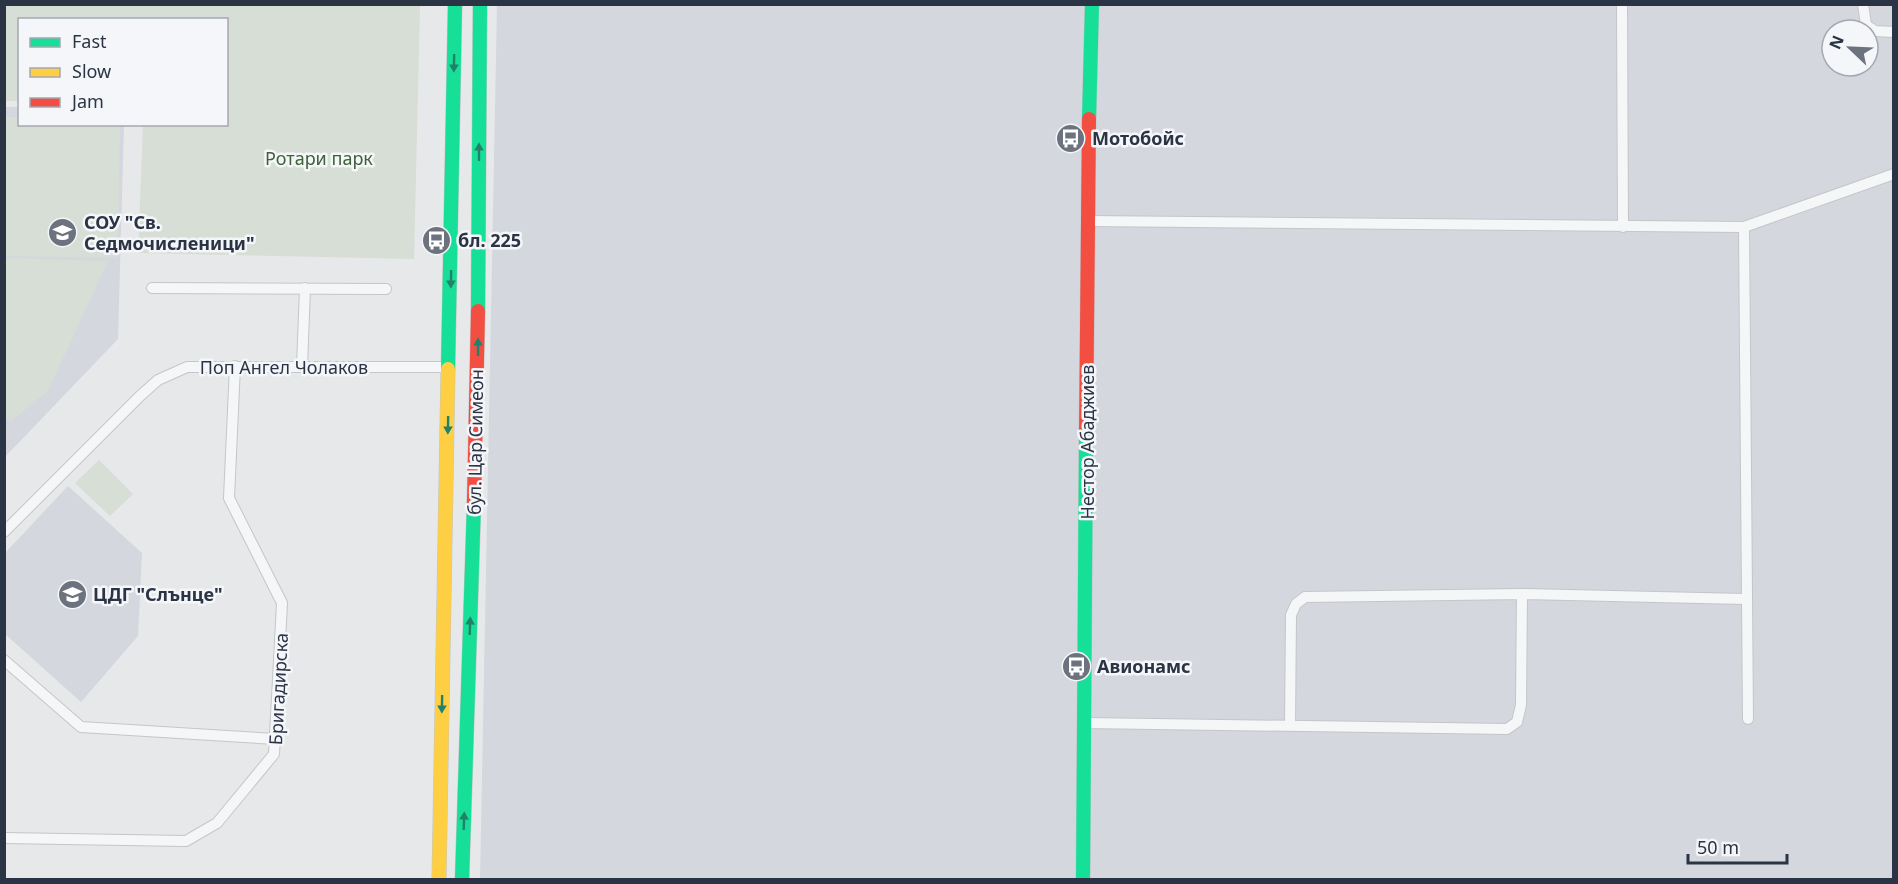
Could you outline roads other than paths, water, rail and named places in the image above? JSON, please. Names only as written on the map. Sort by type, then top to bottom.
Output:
[{"type":"main road","name":"бул. Цар Симеон","points":[[439,879],[455,4]]},
{"type":"main road","name":"бул. Цар Симеон","points":[[462,879],[477,396],[480,4]]},
{"type":"main road","name":"Нестор Абаджиев","points":[[1083,879],[1086,723],[1087,221],[1092,4]]},
{"type":"street","points":[[1622,4],[1623,227]]},
{"type":"street","points":[[1863,4],[1866,25],[1875,31],[1893,32]]},
{"type":"street","points":[[1087,221],[1744,227],[1893,174]]},
{"type":"street","points":[[1744,227],[1745,599],[1748,719]]},
{"type":"street","points":[[152,288],[386,289]]},
{"type":"street","points":[[302,366],[305,288]]},
{"type":"street","name":"Бригадирска","points":[[4,838],[186,840],[217,823],[274,754],[282,603],[229,498],[235,366]]},
{"type":"street","name":"Поп Ангел Чолаков","points":[[4,532],[158,380],[187,367],[449,367]]},
{"type":"street","points":[[1290,725],[1291,615],[1296,604],[1305,597],[1522,594],[1745,599]]},
{"type":"street","points":[[1086,723],[1507,729],[1517,722],[1521,705],[1522,594]]},
{"type":"street","points":[[4,660],[81,727],[276,739]]},
{"type":"place","name":"Мотобойс","points":[[1071,138]]},
{"type":"place","name":"СОУ \"Св. Седмочисленици\"","points":[[63,232]]},
{"type":"place","name":"бл. 225","points":[[437,240]]},
{"type":"place","name":"ЦДГ \"Слънце\"","points":[[72,594]]},
{"type":"place","name":"Авионамс","points":[[1076,666]]},
{"type":"park label","name":"Ротари парк","points":[[319,158]]}]
